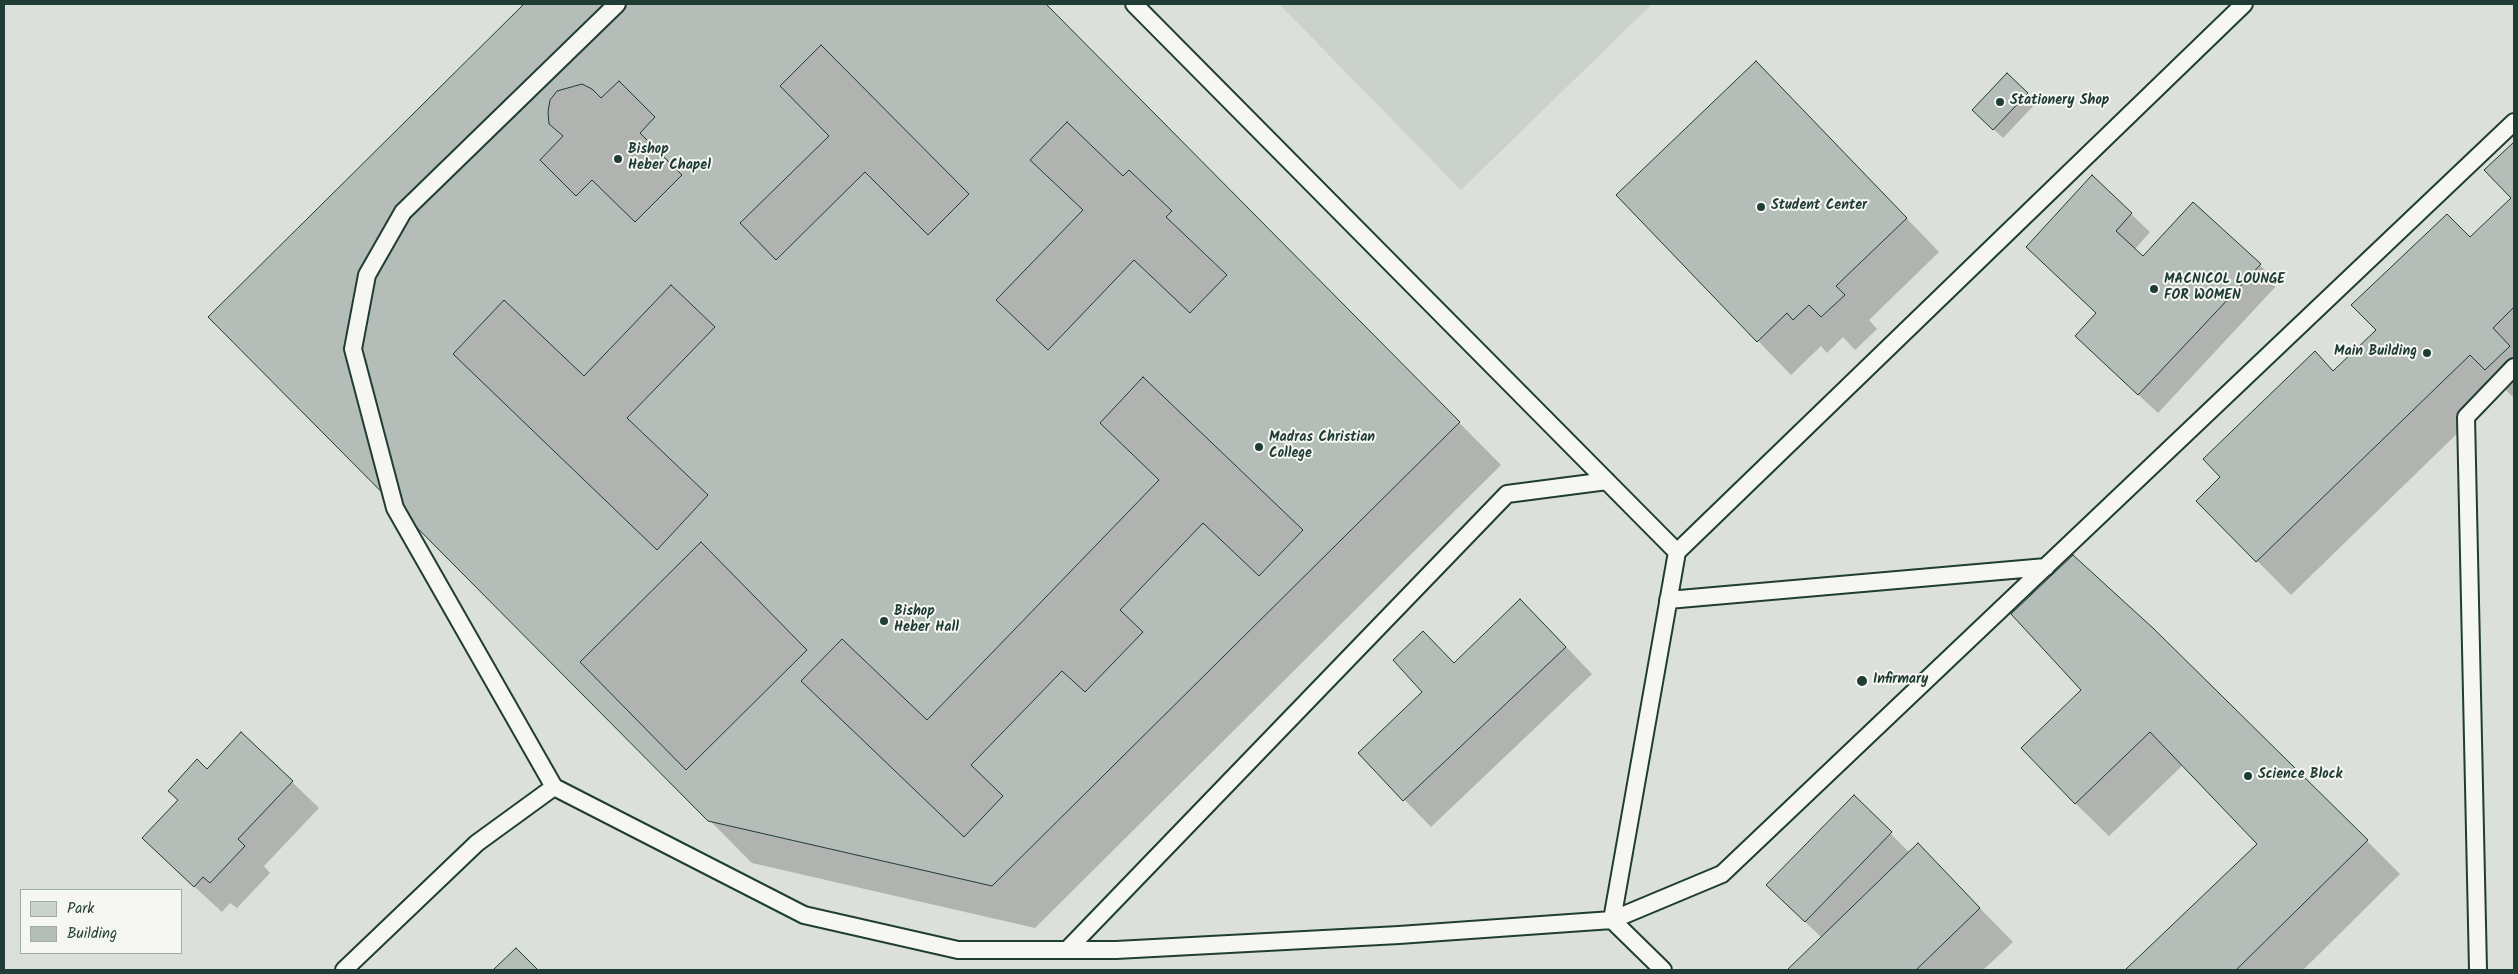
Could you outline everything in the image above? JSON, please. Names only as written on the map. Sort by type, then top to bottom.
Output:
[{"type":"lane","points":[[617,4],[403,212],[367,275],[353,349],[395,508],[554,787],[804,915],[958,950],[1116,950],[1399,935],[1612,920],[1722,874],[2514,122]]},
{"type":"lane","points":[[1134,4],[1677,552]]},
{"type":"lane","points":[[1612,920],[1677,552],[2244,4]]},
{"type":"lane","points":[[2478,970],[2466,417],[2514,367]]},
{"type":"lane","points":[[1067,950],[1507,494],[1607,481]]},
{"type":"lane","points":[[1668,600],[2046,567]]},
{"type":"lane","points":[[344,970],[477,842],[554,787]]},
{"type":"lane","points":[[1612,920],[1663,970]]},
{"type":"shaded area","name":"Madras Christian College","points":[[4,4],[2514,4],[2514,970],[4,970]]},
{"type":"green space","points":[[1279,4],[1652,4],[1461,190]]},
{"type":"building","name":"Bishop Heber Hall","points":[[524,4],[1046,4],[1460,422],[992,886],[708,821],[208,317]]},
{"type":"building","points":[[821,45],[969,194],[928,235],[865,172],[776,260],[740,223],[829,136],[780,86]]},
{"type":"building","name":"Student Center","points":[[1756,61],[1907,218],[1836,286],[1845,295],[1821,317],[1809,305],[1793,320],[1787,313],[1757,342],[1616,195]]},
{"type":"building","name":"Stationery Shop","points":[[2007,73],[2028,93],[1993,130],[1972,110]]},
{"type":"building","points":[[619,81],[655,117],[640,133],[682,175],[635,222],[592,180],[576,196],[540,160],[563,136],[549,124],[550,100],[557,91],[582,84],[592,89],[601,98]]},
{"type":"building","points":[[1067,122],[1123,176],[1129,170],[1172,211],[1166,217],[1227,275],[1190,313],[1134,260],[1048,350],[996,300],[1083,210],[1030,160]]},
{"type":"building","name":"Main Building","points":[[2514,142],[2514,307],[2493,328],[2510,346],[2485,370],[2470,355],[2256,562],[2196,501],[2220,477],[2203,459],[2315,351],[2333,371],[2376,330],[2351,305],[2447,214],[2470,237],[2511,198],[2484,170]]},
{"type":"building","name":"MACNICOL LOUNGE FOR WOMEN","points":[[2092,175],[2132,213],[2116,231],[2143,256],[2193,202],[2261,264],[2138,395],[2075,336],[2096,313],[2026,247]]},
{"type":"building","points":[[671,285],[715,327],[627,418],[708,495],[657,550],[453,354],[504,300],[584,376]]},
{"type":"building","points":[[1143,377],[1303,530],[1259,576],[1203,523],[1120,610],[1143,632],[1085,692],[1062,671],[971,765],[1003,796],[964,837],[801,681],[842,639],[927,720],[1159,480],[1100,423]]},
{"type":"building","points":[[701,542],[807,650],[686,770],[580,662]]},
{"type":"building","name":"Science Block","points":[[2073,555],[2154,629],[2368,840],[2236,970],[2125,970],[2257,844],[2150,732],[2075,804],[2021,748],[2081,690],[2011,614]]},
{"type":"building","points":[[1520,599],[1566,647],[1403,801],[1358,753],[1422,692],[1393,660],[1423,631],[1454,663]]},
{"type":"building","points":[[241,732],[293,781],[238,839],[245,846],[210,883],[203,877],[194,887],[142,838],[178,800],[168,791],[197,759],[207,769]]},
{"type":"building","points":[[1854,795],[1892,832],[1805,922],[1766,885]]},
{"type":"building","points":[[1918,843],[1980,908],[1916,970],[1787,970]]},
{"type":"building","points":[[516,948],[538,970],[493,970]]},
{"type":"place","name":"Stationery Shop","points":[[2000,102]]},
{"type":"place","name":"Bishop Heber Chapel","points":[[618,159]]},
{"type":"place","name":"Student Center","points":[[1761,207]]},
{"type":"place","name":"MACNICOL LOUNGE FOR WOMEN","points":[[2154,289]]},
{"type":"place","name":"Main Building","points":[[2427,353]]},
{"type":"place","name":"Madras Christian College","points":[[1259,447]]},
{"type":"place","name":"Bishop Heber Hall","points":[[884,621]]},
{"type":"place","name":"Infirmary","points":[[1862,681]]},
{"type":"place","name":"Science Block","points":[[2248,776]]}]
